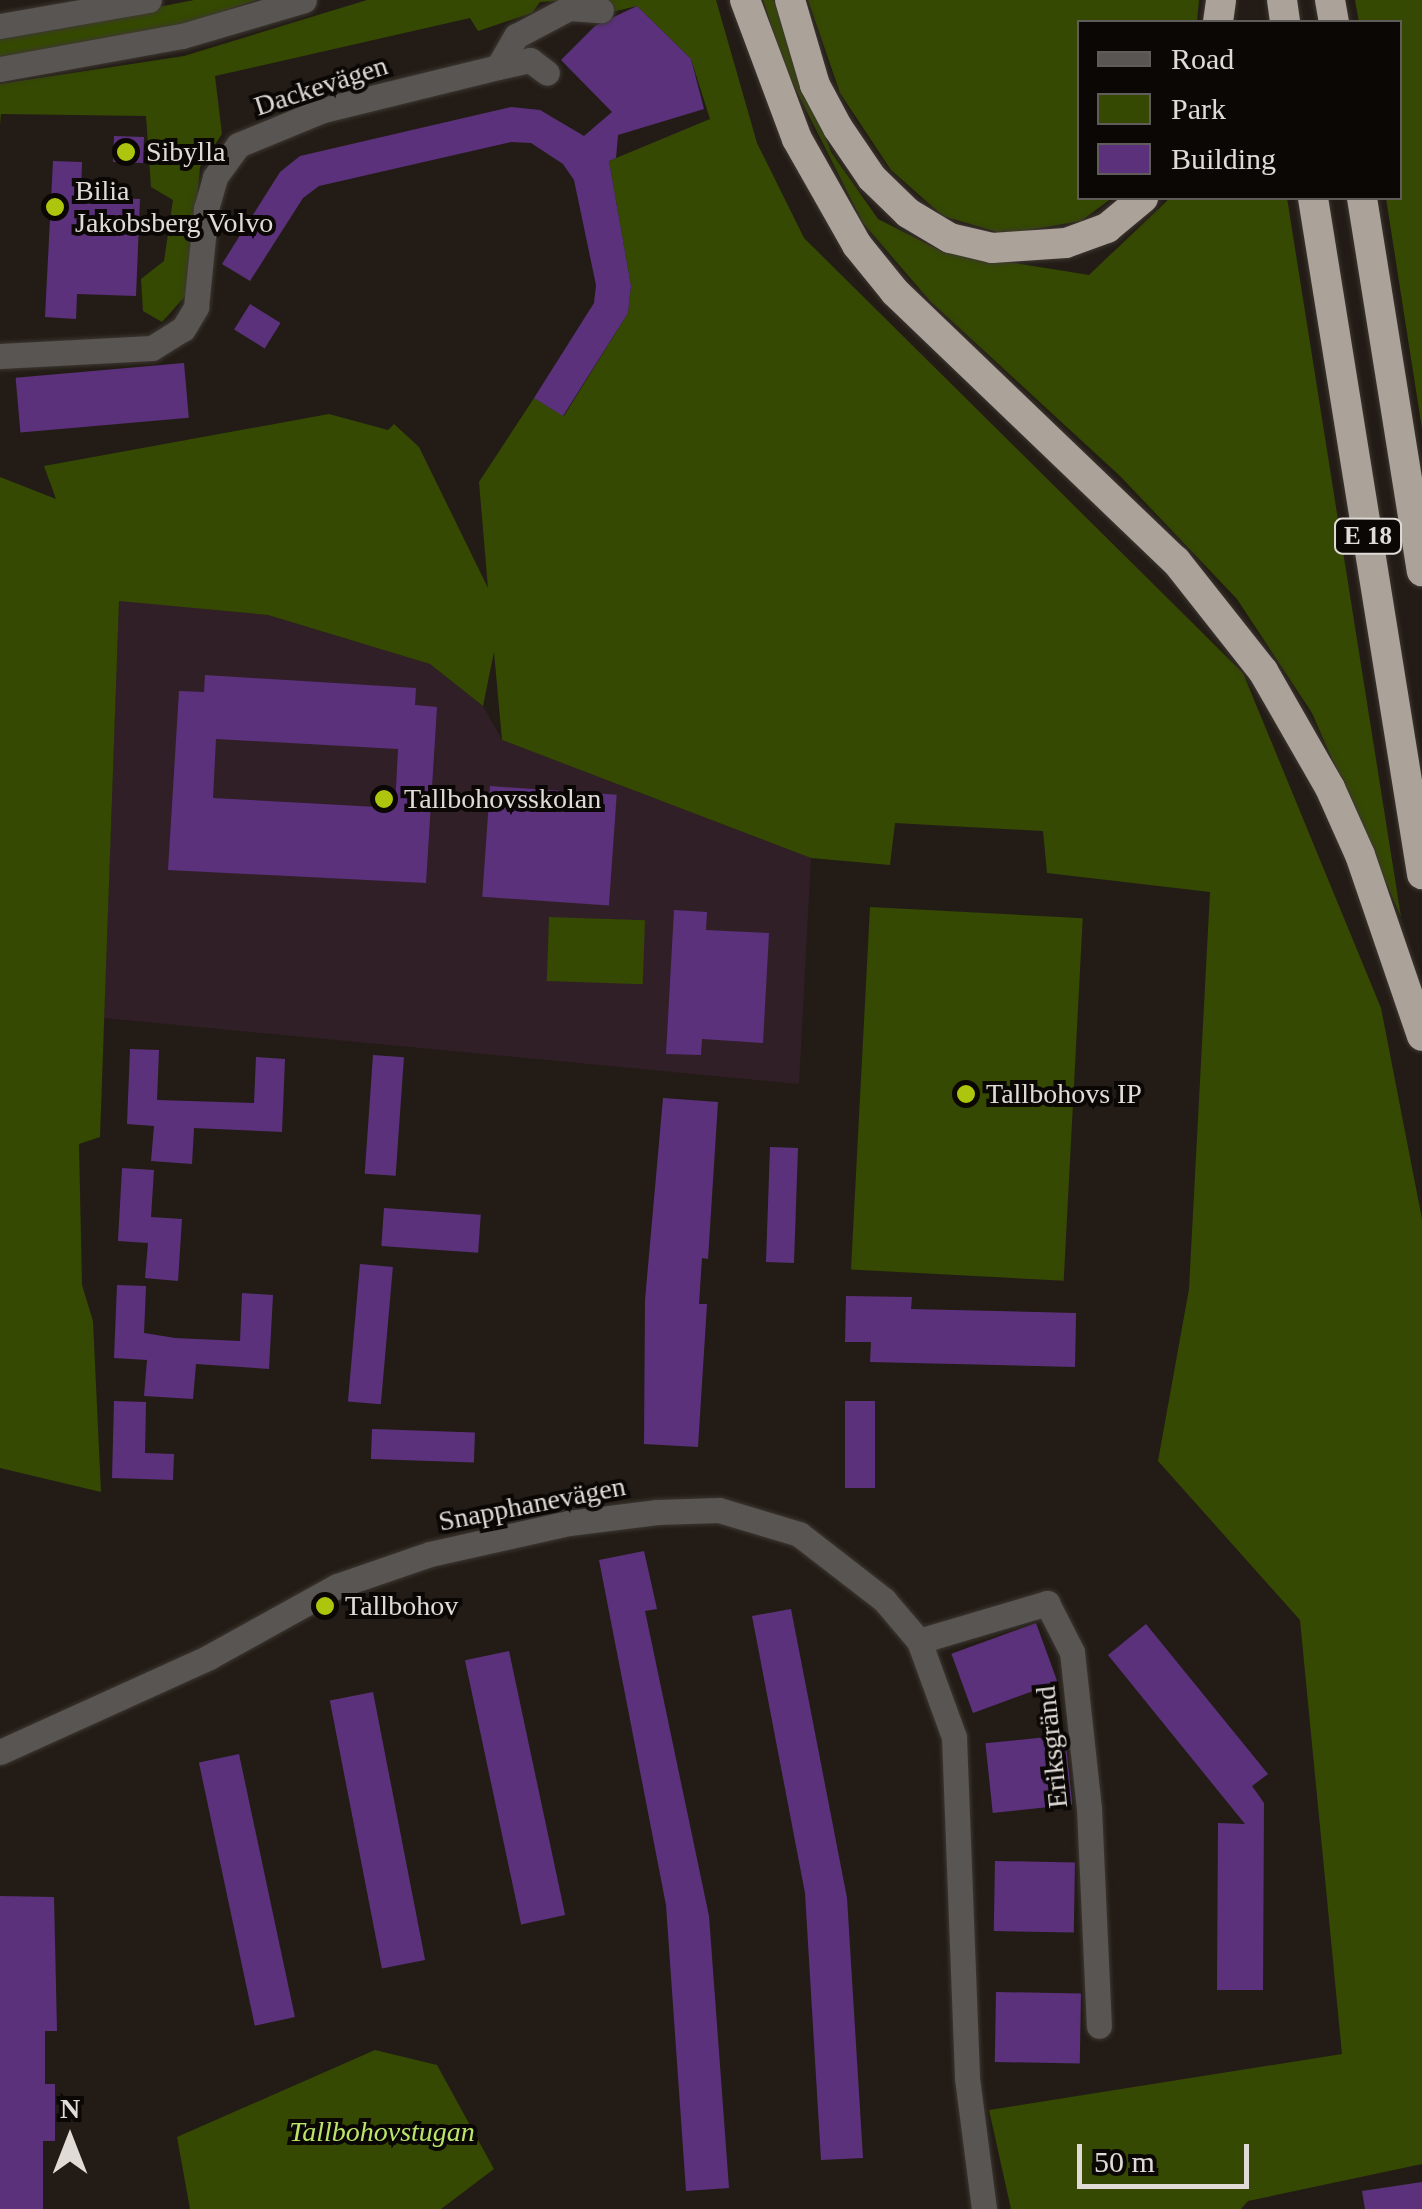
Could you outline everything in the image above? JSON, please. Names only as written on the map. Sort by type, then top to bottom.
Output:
[{"type":"highway","points":[[745,0],[797,138],[857,246],[895,292],[1163,548],[1263,672],[1352,838],[1422,1036]]},
{"type":"highway","points":[[790,0],[815,84],[855,153],[908,213],[950,238],[992,248],[1066,243],[1107,228],[1141,200]]},
{"type":"highway","name":"E 18","points":[[1313,200],[1422,874]]},
{"type":"highway","name":"E 18","points":[[1362,200],[1422,571]]},
{"type":"street","points":[[0,26],[149,0]]},
{"type":"street","points":[[0,68],[182,36],[304,0]]},
{"type":"street","points":[[498,67],[516,36],[570,8],[602,10]]},
{"type":"street","name":"Dackevägen","points":[[0,356],[152,348],[183,329],[196,308],[206,209],[215,177],[238,145],[323,110],[498,67],[530,60],[547,73]]},
{"type":"street","name":"Snapphanevägen","points":[[0,1752],[209,1656],[336,1586],[430,1554],[593,1518],[719,1510],[799,1534],[872,1590],[919,1642],[954,1737],[967,2078],[984,2209]]},
{"type":"street","name":"Eriksgränd","points":[[919,1642],[1047,1602],[1072,1652],[1089,1808],[1099,2026]]},
{"type":"shaded area","name":"Tallbohovsskolan","points":[[119,600],[268,615],[430,664],[483,706],[502,740],[811,858],[799,1084],[104,1018]]},
{"type":"green space","points":[[194,0],[257,0],[182,25],[0,62],[0,38]]},
{"type":"green space","points":[[367,0],[571,0],[540,2],[532,13],[478,31],[470,18],[215,76],[222,134],[200,167],[189,292],[162,322],[143,311],[141,279],[164,261],[173,200],[151,187],[146,116],[1,114],[0,125],[0,84],[184,56]]},
{"type":"green space","points":[[586,0],[716,0],[757,143],[804,238],[1243,673],[1381,1008],[1422,1219],[1422,2164],[1248,2201],[1241,2209],[1011,2209],[989,2110],[1342,2054],[1300,1620],[1158,1461],[1189,1289],[1210,892],[1047,873],[1043,831],[895,823],[890,865],[811,858],[502,740],[494,652],[483,706],[430,664],[268,615],[119,601],[100,1137],[79,1144],[82,1285],[93,1321],[101,1492],[0,1468],[0,477],[56,499],[44,466],[329,414],[388,430],[394,424],[419,447],[488,588],[479,482],[534,398],[564,416],[628,313],[631,286],[609,161],[710,119],[691,59],[637,6],[608,13]]},
{"type":"green space","points":[[763,0],[774,0],[831,152],[878,219],[941,251],[1089,275],[1168,200],[1287,200],[1401,917],[1312,713],[1237,599],[1120,476],[930,301],[863,223],[785,68]]},
{"type":"green space","points":[[808,0],[1199,0],[1197,20],[1077,20],[1077,200],[1109,200],[1081,221],[1004,234],[943,216],[891,170],[840,93]]},
{"type":"green space","points":[[1355,0],[1422,0],[1422,429],[1386,200],[1402,200],[1402,20],[1359,20]]},
{"type":"green space","name":"Tallbohovs IP","points":[[870,907],[1083,918],[1064,1281],[851,1270]]},
{"type":"green space","points":[[549,917],[645,920],[643,984],[547,981]]},
{"type":"green space","name":"Tallbohovstugan","points":[[375,2050],[437,2065],[494,2169],[441,2209],[190,2209],[177,2137]]},
{"type":"building","points":[[637,6],[691,59],[704,109],[618,135],[616,158],[609,161],[631,286],[628,313],[563,416],[534,398],[594,303],[596,285],[574,180],[563,164],[531,143],[511,142],[319,186],[303,198],[250,281],[222,264],[280,172],[300,156],[511,107],[540,110],[584,136],[612,112],[561,60],[595,26]]},
{"type":"building","points":[[114,136],[144,137],[143,163],[113,162]]},
{"type":"building","points":[[53,161],[82,162],[81,196],[140,199],[136,296],[77,294],[76,319],[45,317]]},
{"type":"building","points":[[250,304],[281,323],[265,349],[234,329]]},
{"type":"building","points":[[184,363],[189,418],[20,433],[16,378]]},
{"type":"building","points":[[205,675],[416,688],[415,705],[437,707],[426,883],[168,870],[179,691],[204,692]],"holes":[[[216,739],[398,749],[395,808],[213,798]]]},
{"type":"building","points":[[490,786],[617,795],[609,906],[482,897]]},
{"type":"building","points":[[674,910],[707,912],[706,930],[769,933],[763,1043],[702,1039],[701,1055],[666,1054]]},
{"type":"building","points":[[130,1049],[159,1050],[157,1100],[254,1103],[256,1057],[285,1059],[282,1132],[194,1128],[192,1164],[151,1161],[154,1126],[127,1124]]},
{"type":"building","points":[[373,1055],[404,1057],[396,1176],[365,1174]]},
{"type":"building","points":[[663,1098],[718,1102],[708,1259],[702,1258],[699,1304],[707,1304],[698,1447],[644,1444],[645,1300]]},
{"type":"building","points":[[770,1147],[798,1148],[794,1263],[766,1262]]},
{"type":"building","points":[[122,1168],[154,1170],[151,1217],[182,1219],[178,1281],[145,1278],[148,1243],[118,1241]]},
{"type":"building","points":[[384,1208],[481,1215],[478,1253],[381,1246]]},
{"type":"building","points":[[360,1264],[393,1267],[381,1404],[348,1401]]},
{"type":"building","points":[[117,1285],[146,1286],[144,1333],[175,1338],[240,1341],[242,1293],[273,1295],[269,1369],[196,1364],[193,1399],[144,1396],[147,1360],[114,1358]]},
{"type":"building","points":[[846,1296],[912,1297],[911,1309],[1076,1313],[1075,1367],[870,1362],[871,1342],[845,1342]]},
{"type":"building","points":[[114,1401],[146,1402],[145,1453],[174,1454],[173,1480],[112,1478]]},
{"type":"building","points":[[845,1401],[875,1401],[875,1488],[845,1488]]},
{"type":"building","points":[[372,1429],[475,1433],[474,1463],[371,1459]]},
{"type":"building","points":[[644,1551],[657,1609],[645,1611],[709,1916],[729,2188],[686,2191],[666,1905],[599,1560]]},
{"type":"building","points":[[791,1609],[847,1898],[863,2158],[821,2160],[805,1893],[752,1616]]},
{"type":"building","points":[[1036,1623],[1058,1682],[973,1713],[951,1654]]},
{"type":"building","points":[[1146,1624],[1268,1774],[1252,1786],[1264,1803],[1263,1990],[1217,1990],[1218,1823],[1245,1824],[1108,1655]]},
{"type":"building","points":[[509,1651],[565,1915],[521,1924],[465,1660]]},
{"type":"building","points":[[373,1692],[425,1960],[382,1968],[330,1700]]},
{"type":"building","points":[[1065,1735],[1072,1805],[993,1813],[985,1743]]},
{"type":"building","points":[[239,1754],[295,2017],[255,2026],[199,1763]]},
{"type":"building","points":[[995,1861],[1075,1862],[1074,1932],[994,1931]]},
{"type":"building","points":[[0,1896],[54,1897],[57,2031],[45,2031],[45,2084],[55,2084],[55,2141],[43,2141],[43,2209],[0,2209]]},
{"type":"building","points":[[996,1992],[1081,1993],[1080,2063],[995,2062]]},
{"type":"building","points":[[1422,2182],[1422,2209],[1365,2209],[1362,2191]]},
{"type":"place","name":"Sibylla","points":[[126,152]]},
{"type":"place","name":"Bilia Jakobsberg Volvo","points":[[55,207]]},
{"type":"place","name":"Tallbohovsskolan","points":[[384,799]]},
{"type":"place","name":"Tallbohovs IP","points":[[966,1094]]},
{"type":"place","name":"Tallbohov","points":[[325,1606]]}]
